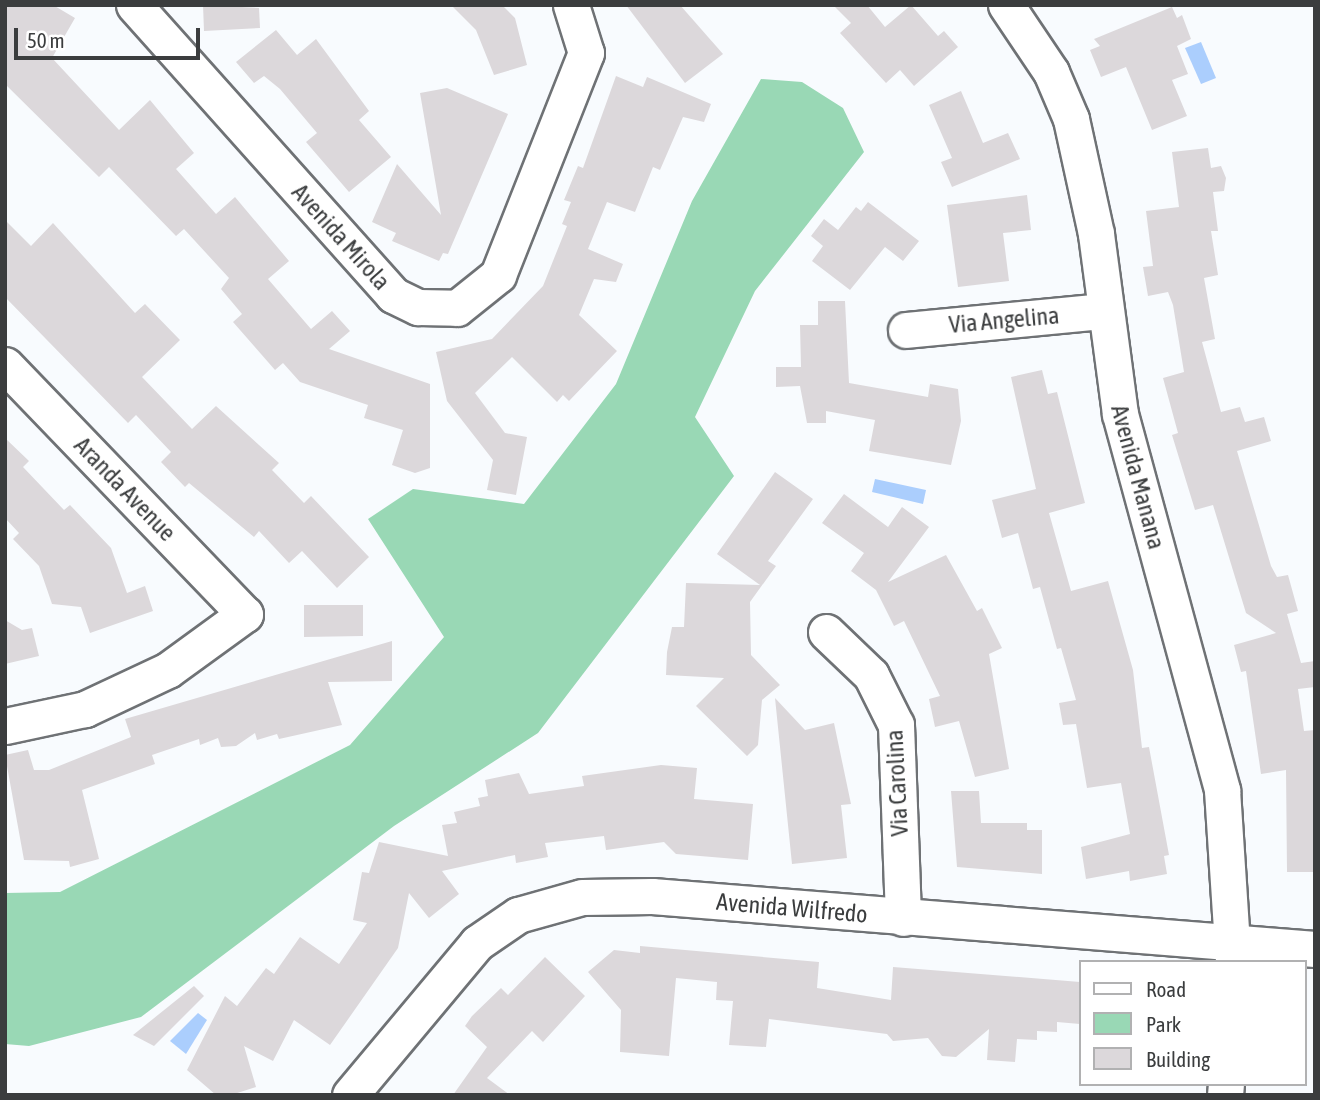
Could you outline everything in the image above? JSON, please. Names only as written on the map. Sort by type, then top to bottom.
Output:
[{"type":"street","name":"Avenida Mirola","points":[[134,5],[393,295],[418,307],[457,308],[498,275],[586,53],[586,38],[571,5]]},
{"type":"street","name":"Avenida Manana","points":[[1006,5],[1051,72],[1071,119],[1096,234],[1102,311],[1120,414],[1222,790],[1234,952]]},
{"type":"street","name":"Via Angelina","points":[[906,330],[1102,311]]},
{"type":"street","name":"Aranda Avenue","points":[[5,365],[245,614],[168,670],[85,709],[5,726]]},
{"type":"street","name":"Via Carolina","points":[[825,632],[871,675],[896,724],[903,918]]},
{"type":"street","name":"Avenida Wilfredo","points":[[350,1095],[440,980],[477,943],[518,915],[582,897],[652,895],[1234,952],[1315,949]]},
{"type":"green space","points":[[761,79],[802,82],[843,108],[864,152],[755,291],[695,417],[734,476],[538,733],[394,826],[141,1017],[29,1046],[5,1044],[5,893],[60,892],[350,745],[444,637],[368,519],[413,489],[524,504],[616,384],[692,201]]},
{"type":"water","points":[[1201,42],[1216,78],[1201,84],[1185,48]]},
{"type":"water","points":[[875,479],[926,490],[923,504],[872,492]]},
{"type":"water","points":[[198,1013],[207,1020],[186,1054],[170,1041]]},
{"type":"building","points":[[5,5],[53,5],[75,18],[52,58],[119,130],[150,100],[194,153],[176,169],[216,214],[235,197],[289,261],[268,279],[311,329],[332,311],[350,331],[329,349],[430,384],[430,468],[415,473],[392,465],[403,430],[364,418],[368,405],[300,382],[283,363],[275,370],[233,322],[242,314],[221,289],[229,278],[184,229],[176,236],[109,167],[99,177],[5,84]]},
{"type":"building","points":[[203,5],[259,8],[260,28],[204,31]]},
{"type":"building","points":[[451,5],[502,5],[515,18],[527,65],[494,75],[476,30]]},
{"type":"building","points":[[626,5],[680,5],[723,54],[685,83]]},
{"type":"building","points":[[833,5],[867,5],[885,27],[911,5],[938,36],[944,31],[958,47],[914,86],[900,70],[886,83],[840,33],[851,23]]},
{"type":"building","points":[[1172,7],[1177,18],[1182,15],[1191,39],[1177,46],[1188,74],[1172,80],[1187,116],[1152,130],[1126,67],[1101,77],[1090,50],[1100,46],[1094,39]]},
{"type":"building","points":[[276,30],[297,55],[316,39],[369,111],[359,120],[391,157],[349,192],[306,142],[317,133],[280,89],[264,76],[254,83],[236,62]]},
{"type":"building","points":[[616,76],[643,87],[647,77],[711,104],[704,122],[683,117],[660,170],[653,167],[635,212],[607,202],[588,249],[623,264],[616,282],[594,279],[579,315],[617,351],[569,401],[563,395],[557,402],[512,357],[475,393],[505,433],[527,437],[516,495],[487,490],[493,460],[447,401],[436,352],[492,339],[543,286],[567,226],[562,224],[571,202],[564,200],[578,166],[583,168]]},
{"type":"building","points":[[447,88],[508,114],[448,254],[443,253],[439,261],[392,241],[396,233],[372,222],[397,164],[441,215],[420,93]]},
{"type":"building","points":[[961,91],[983,143],[1008,133],[1020,159],[952,187],[941,162],[952,158],[929,105]]},
{"type":"building","points":[[1208,148],[1211,168],[1221,166],[1226,178],[1224,191],[1213,192],[1218,231],[1211,231],[1218,275],[1204,278],[1215,339],[1202,342],[1221,412],[1240,407],[1245,422],[1264,417],[1271,441],[1237,451],[1271,566],[1277,577],[1288,575],[1298,611],[1287,614],[1301,663],[1315,661],[1315,687],[1298,689],[1304,731],[1315,730],[1315,872],[1287,872],[1286,770],[1261,774],[1246,671],[1241,672],[1234,645],[1276,633],[1246,613],[1213,505],[1195,510],[1172,435],[1178,433],[1163,378],[1184,372],[1173,305],[1168,292],[1148,296],[1143,267],[1153,266],[1146,211],[1179,207],[1172,152]]},
{"type":"building","points":[[1027,195],[1031,230],[1003,233],[1009,281],[958,287],[947,205]]},
{"type":"building","points":[[868,202],[919,241],[903,261],[885,247],[850,290],[812,261],[823,246],[811,236],[824,219],[838,230],[856,207],[861,211]]},
{"type":"building","points":[[5,220],[31,246],[53,223],[135,313],[145,304],[180,340],[142,377],[192,429],[216,406],[279,463],[272,470],[304,503],[311,496],[369,557],[337,588],[302,551],[289,563],[259,531],[254,537],[189,483],[185,487],[161,462],[171,452],[136,415],[128,423],[5,297]]},
{"type":"building","points":[[818,301],[845,301],[849,383],[928,397],[930,384],[958,389],[961,421],[951,465],[869,451],[875,420],[826,411],[826,423],[807,423],[800,386],[776,387],[776,367],[801,367],[800,325],[818,325]]},
{"type":"building","points":[[1042,370],[1048,394],[1057,392],[1085,503],[1049,513],[1071,591],[1108,581],[1133,670],[1142,748],[1149,747],[1169,855],[1164,856],[1167,874],[1130,881],[1129,871],[1086,879],[1081,847],[1130,834],[1121,783],[1087,788],[1076,724],[1063,725],[1059,703],[1076,700],[1061,648],[1057,649],[1040,587],[1033,589],[1018,533],[1002,538],[992,500],[1036,489],[1011,377]]},
{"type":"building","points":[[5,438],[29,461],[23,467],[64,510],[70,505],[111,548],[127,593],[145,586],[153,611],[90,633],[81,607],[52,604],[39,566],[13,539],[19,533],[5,518]]},
{"type":"building","points":[[775,472],[813,499],[768,561],[776,566],[750,602],[751,655],[780,685],[762,700],[758,745],[747,756],[696,706],[724,678],[666,675],[667,652],[672,627],[684,627],[686,583],[760,585],[717,554]]},
{"type":"building","points":[[844,494],[888,527],[902,507],[929,527],[888,582],[946,555],[977,611],[982,608],[1002,648],[989,654],[1009,769],[975,777],[959,721],[935,727],[929,699],[940,696],[904,621],[894,626],[876,590],[851,571],[864,553],[822,523]]},
{"type":"building","points":[[304,605],[363,605],[363,636],[304,637]]},
{"type":"building","points":[[5,620],[22,630],[32,628],[39,656],[5,664]]},
{"type":"building","points":[[392,641],[392,681],[328,682],[342,725],[279,739],[277,734],[257,740],[255,733],[236,746],[221,747],[218,738],[200,745],[199,739],[152,755],[155,764],[82,790],[99,859],[70,867],[69,861],[24,860],[5,755],[28,750],[34,770],[49,770],[131,737],[125,719]]},
{"type":"building","points":[[775,698],[805,730],[834,723],[851,804],[841,805],[847,858],[792,864]]},
{"type":"building","points":[[661,765],[697,768],[694,799],[753,804],[748,860],[676,854],[664,842],[606,850],[604,836],[545,843],[548,857],[516,863],[515,855],[442,871],[459,894],[429,918],[409,893],[398,948],[330,1045],[294,1020],[273,1061],[244,1046],[256,1087],[231,1095],[216,1095],[187,1070],[225,996],[237,1006],[266,968],[274,974],[300,937],[339,964],[367,923],[353,920],[362,872],[369,873],[379,842],[448,856],[442,825],[457,823],[454,812],[480,806],[478,798],[488,796],[485,780],[519,773],[529,794],[584,786],[582,776]]},
{"type":"building","points":[[951,791],[979,791],[981,823],[1027,823],[1027,830],[1042,830],[1042,874],[957,867]]},
{"type":"building","points":[[640,946],[819,962],[817,988],[891,1000],[893,967],[1078,982],[1078,1024],[1057,1022],[1057,1032],[1037,1031],[1037,1040],[1017,1039],[1015,1062],[987,1060],[989,1029],[956,1057],[942,1056],[928,1038],[893,1041],[887,1034],[769,1019],[766,1047],[729,1045],[733,1001],[716,1000],[717,982],[676,978],[669,1056],[620,1052],[621,1010],[588,972],[614,950],[640,953]]},
{"type":"building","points":[[545,957],[585,996],[543,1042],[532,1031],[487,1078],[510,1095],[453,1095],[487,1047],[465,1026],[501,988],[508,995]]},
{"type":"building","points":[[194,986],[204,996],[154,1046],[133,1035]]}]
